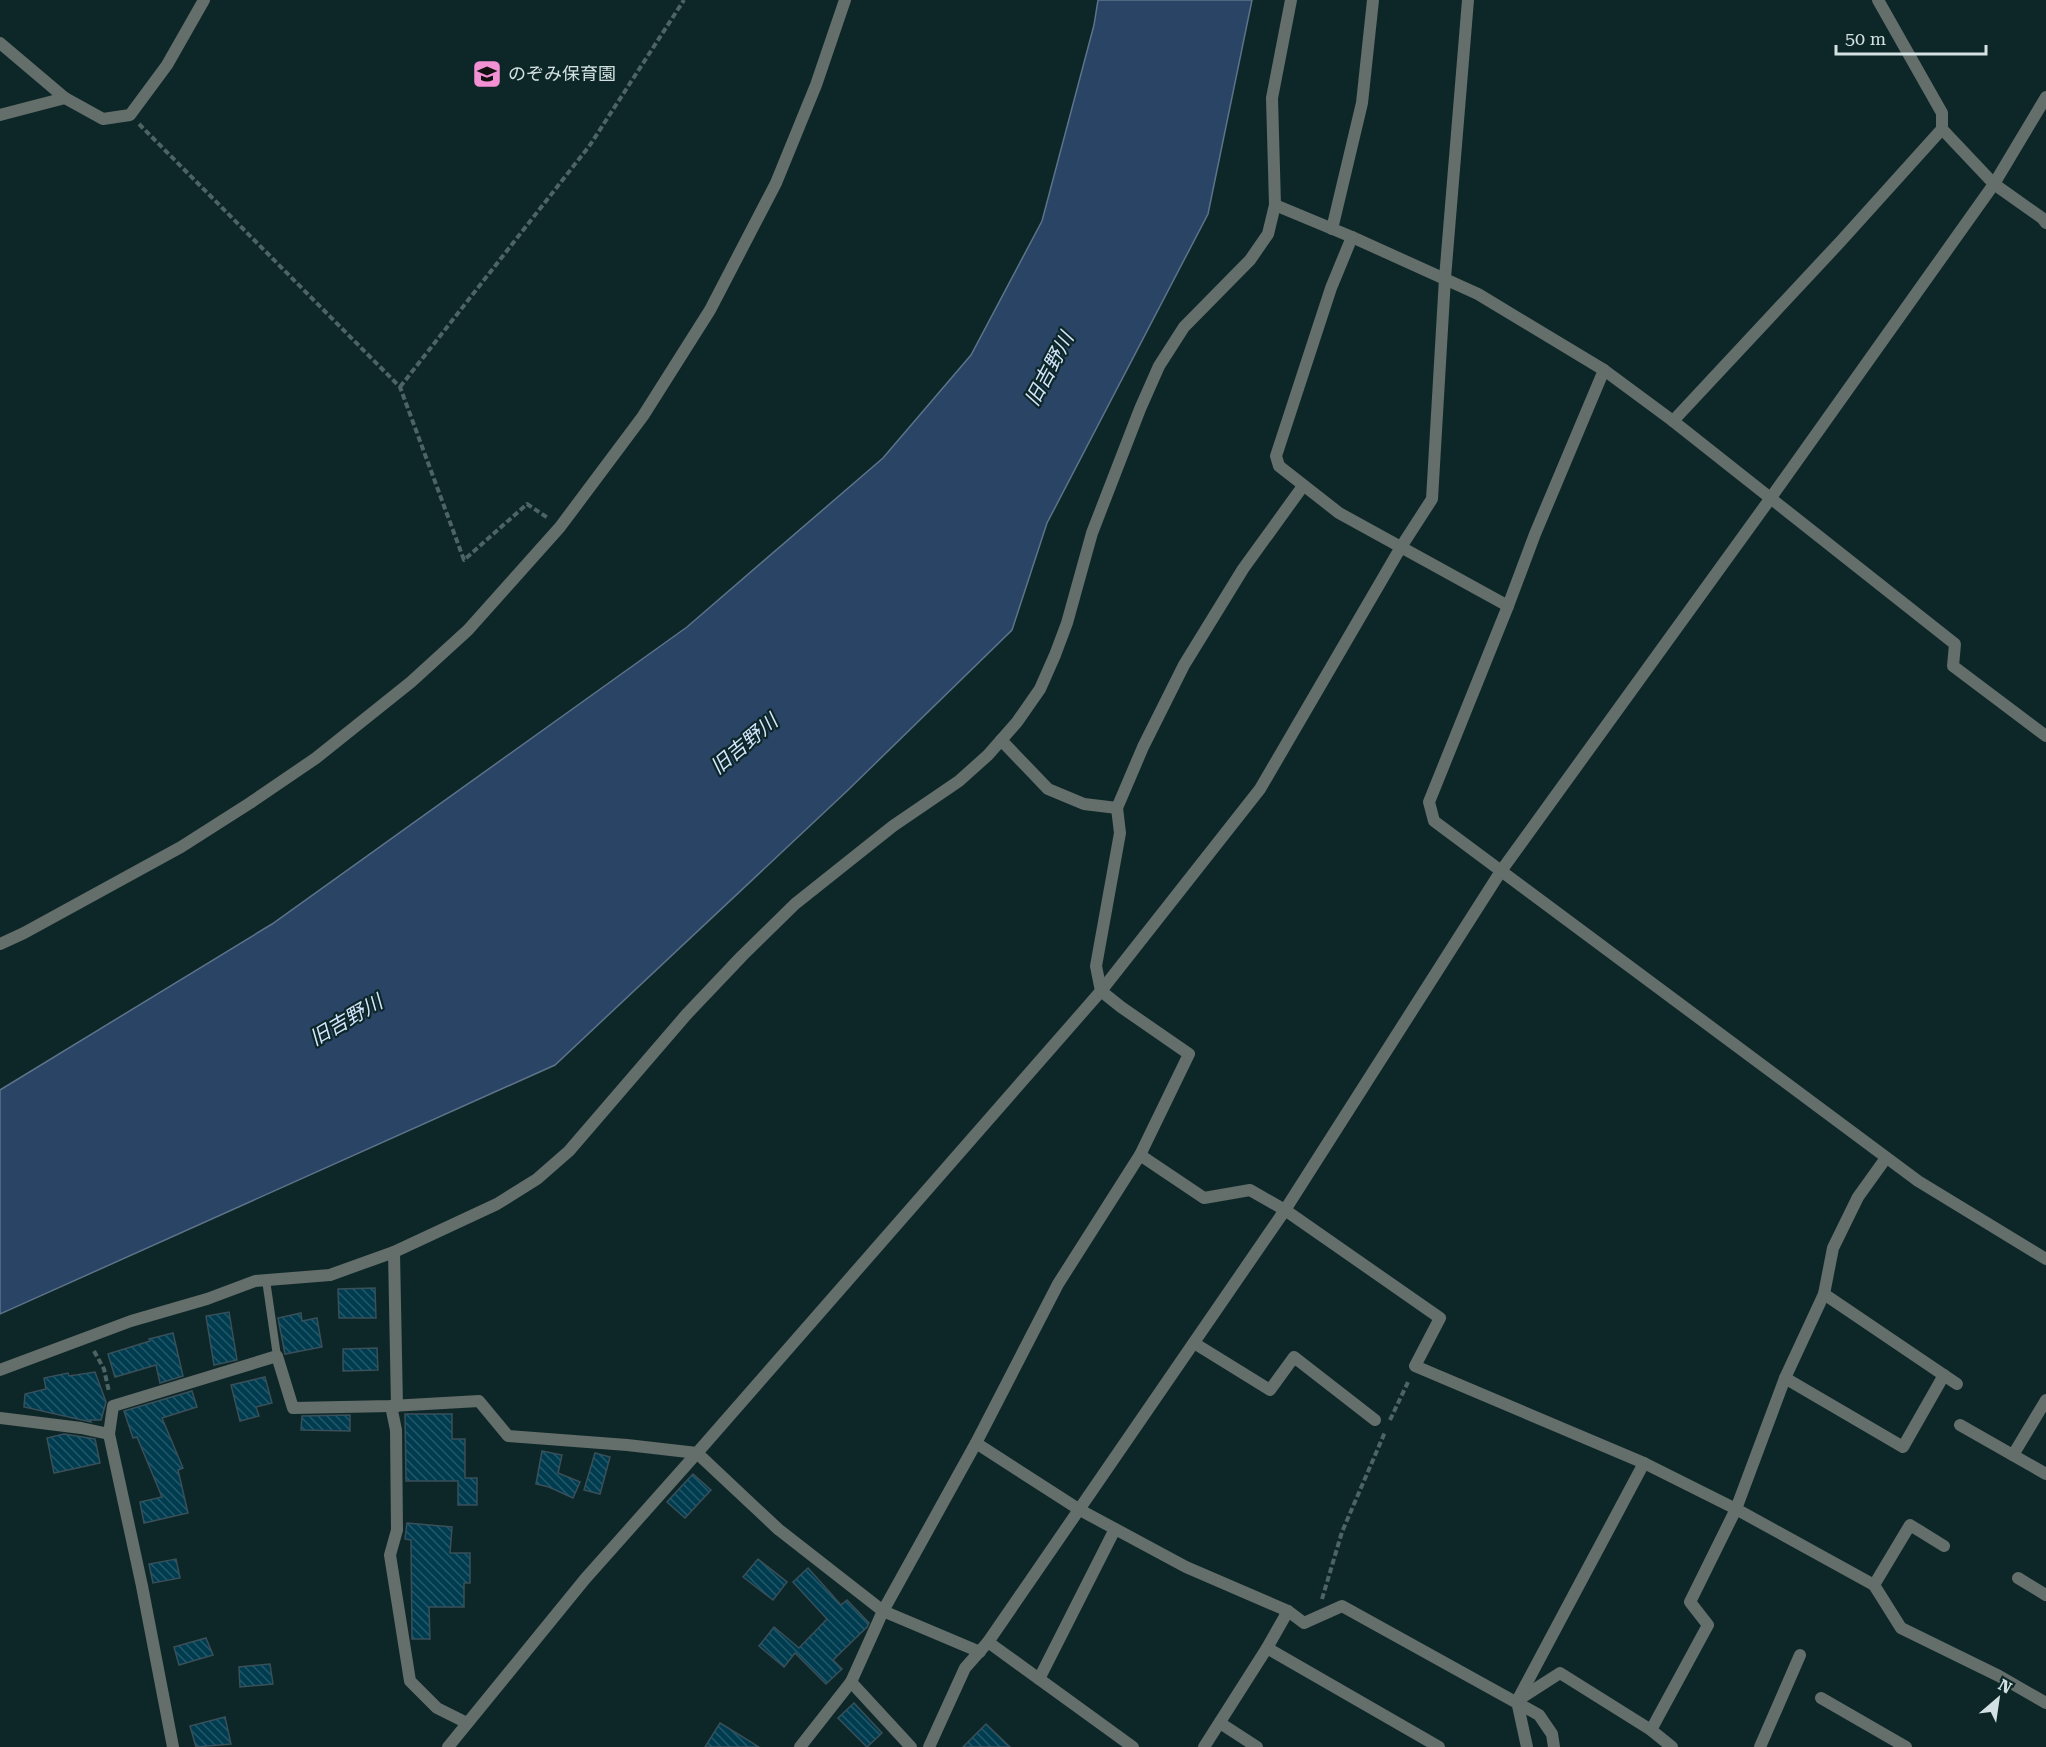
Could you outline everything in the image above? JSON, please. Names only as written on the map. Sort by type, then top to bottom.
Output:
[{"type":"street","points":[[0,43],[65,98],[103,119],[130,115],[167,64],[204,0]]},
{"type":"street","points":[[0,944],[181,847],[250,803],[316,758],[411,682],[468,630],[560,527],[643,416],[710,310],[776,183],[816,85],[845,0]]},
{"type":"street","points":[[0,1370],[131,1321],[207,1299],[255,1281],[330,1275],[394,1252],[497,1204],[537,1179],[569,1151],[686,1014],[795,904],[892,826],[959,781],[1001,740],[1040,689],[1055,655],[1067,623],[1092,533],[1159,366],[1184,327],[1250,260],[1268,234],[1275,205],[1272,98],[1291,0]]},
{"type":"street","points":[[1332,228],[1362,103],[1373,0]]},
{"type":"street","points":[[448,1747],[585,1579],[1101,991],[1260,789],[1401,547],[1432,500],[1444,278],[1468,0]]},
{"type":"street","points":[[1673,421],[1942,129],[1942,113],[1878,0]]},
{"type":"street","points":[[928,1747],[965,1668],[984,1647],[1080,1510],[1285,1210],[1501,871],[1994,184],[2046,97]]},
{"type":"street","points":[[0,115],[65,98]]},
{"type":"street","points":[[1942,129],[1994,184],[2045,218]]},
{"type":"street","points":[[1275,205],[1332,228],[1478,294],[1605,370],[1955,644],[1953,666],[2046,736]]},
{"type":"street","points":[[1352,237],[1331,288],[1276,456],[1279,466],[1339,513],[1508,606]]},
{"type":"street","points":[[1605,370],[1535,534],[1429,802],[1434,821],[1918,1181],[2046,1259]]},
{"type":"street","points":[[800,1747],[851,1682],[883,1611],[976,1443],[1058,1284],[1140,1155],[1190,1054],[1101,991],[1096,966],[1120,834],[1117,808],[1143,747],[1184,665],[1243,569],[1303,486]]},
{"type":"street","points":[[1001,740],[1048,789],[1084,804],[1117,808]]},
{"type":"street","points":[[1140,1155],[1204,1198],[1250,1190],[1285,1210],[1440,1318],[1415,1366],[1644,1463],[1736,1509],[1874,1585],[1901,1628],[1999,1676],[2046,1703]]},
{"type":"street","points":[[1651,1730],[1708,1625],[1690,1602],[1736,1509],[1785,1378],[1824,1294],[1833,1248],[1858,1197],[1886,1158]]},
{"type":"street","points":[[394,1252],[397,1530],[390,1555],[410,1680],[437,1708],[467,1724]]},
{"type":"street","points":[[1824,1294],[1957,1384]]},
{"type":"street","points":[[1194,1343],[1270,1390],[1294,1357],[1375,1420]]},
{"type":"street","points":[[173,1747],[142,1586],[124,1509],[120,1478],[109,1434],[113,1406],[277,1356],[293,1408],[394,1406],[478,1401],[508,1436],[697,1453],[778,1529],[883,1611],[984,1647],[1039,1679],[1133,1747]]},
{"type":"street","points":[[1785,1378],[1903,1447],[1944,1375]]},
{"type":"street","points":[[2013,1455],[2046,1400]]},
{"type":"street","points":[[0,1418],[81,1428],[109,1434]]},
{"type":"street","points":[[1960,1425],[2046,1474]]},
{"type":"street","points":[[976,1443],[1080,1510],[1186,1567],[1288,1611],[1304,1623],[1342,1606],[1539,1715],[1552,1734],[1554,1747]]},
{"type":"street","points":[[1527,1747],[1517,1701],[1644,1463]]},
{"type":"street","points":[[1874,1585],[1910,1525],[1944,1546]]},
{"type":"street","points":[[1039,1679],[1115,1529]]},
{"type":"street","points":[[2018,1578],[2046,1595]]},
{"type":"street","points":[[1204,1747],[1288,1611]]},
{"type":"street","points":[[1267,1648],[1439,1747]]},
{"type":"street","points":[[1760,1747],[1800,1655]]},
{"type":"street","points":[[1517,1701],[1560,1673],[1651,1730],[1672,1747]]},
{"type":"street","points":[[851,1682],[911,1747]]},
{"type":"street","points":[[1821,1698],[1906,1747]]},
{"type":"street","points":[[1220,1723],[1257,1747]]},
{"type":"lane","points":[[266,1280],[277,1356]]},
{"type":"path","points":[[400,387],[590,145],[684,0]]},
{"type":"path","points":[[130,115],[400,387],[464,560],[527,504],[560,527]]},
{"type":"path","points":[[87,1337],[104,1369],[113,1406]]},
{"type":"path","points":[[1317,1617],[1342,1532],[1365,1475],[1415,1366]]},
{"type":"water","name":"旧吉野川","points":[[1098,0],[1252,0],[1208,214],[1047,523],[1012,630],[847,791],[555,1065],[0,1314],[0,1090],[272,924],[687,627],[883,458],[971,355],[1042,221],[1094,25]]},
{"type":"building","points":[[375,1288],[376,1318],[339,1318],[338,1289]]},
{"type":"building","points":[[229,1312],[237,1360],[214,1365],[206,1316]]},
{"type":"building","points":[[301,1313],[302,1321],[317,1318],[322,1347],[285,1354],[278,1318]]},
{"type":"building","points":[[173,1333],[183,1376],[160,1383],[156,1365],[115,1377],[108,1354]]},
{"type":"building","points":[[377,1348],[378,1370],[343,1371],[343,1349]]},
{"type":"building","points":[[95,1372],[106,1402],[101,1420],[90,1420],[91,1422],[24,1407],[25,1394],[46,1389],[44,1378],[68,1373],[69,1376]]},
{"type":"building","points":[[265,1377],[272,1403],[256,1407],[259,1416],[240,1421],[231,1385]]},
{"type":"building","points":[[192,1391],[197,1407],[162,1418],[183,1468],[178,1470],[188,1513],[144,1523],[140,1502],[162,1497],[137,1437],[133,1438],[124,1411]]},
{"type":"building","points":[[405,1414],[452,1414],[452,1439],[465,1439],[465,1478],[477,1478],[477,1505],[458,1505],[458,1481],[406,1481]]},
{"type":"building","points":[[350,1415],[350,1431],[301,1430],[302,1416]]},
{"type":"building","points":[[64,1434],[95,1439],[100,1463],[54,1473],[47,1438]]},
{"type":"building","points":[[542,1451],[562,1455],[558,1473],[580,1482],[573,1498],[536,1484]]},
{"type":"building","points":[[595,1453],[610,1457],[600,1494],[584,1490]]},
{"type":"building","points":[[693,1474],[711,1490],[685,1518],[667,1502]]},
{"type":"building","points":[[407,1523],[452,1527],[450,1553],[470,1553],[470,1583],[464,1583],[464,1607],[429,1607],[430,1639],[412,1639],[411,1540],[405,1539]]},
{"type":"building","points":[[176,1559],[180,1578],[153,1583],[149,1564]]},
{"type":"building","points":[[758,1559],[787,1582],[773,1600],[743,1577]]},
{"type":"building","points":[[808,1568],[841,1605],[847,1600],[869,1623],[833,1660],[842,1669],[826,1684],[795,1653],[784,1667],[759,1646],[774,1627],[799,1648],[827,1619],[793,1582]]},
{"type":"building","points":[[206,1638],[213,1655],[179,1665],[174,1647]]},
{"type":"building","points":[[270,1664],[273,1684],[240,1687],[239,1667]]},
{"type":"building","points":[[854,1703],[882,1733],[867,1747],[838,1718]]},
{"type":"building","points":[[225,1717],[231,1744],[196,1747],[190,1726]]},
{"type":"building","points":[[720,1723],[759,1747],[705,1747]]},
{"type":"building","points":[[986,1724],[1010,1747],[963,1747]]},
{"type":"place","name":"のぞみ保育園","points":[[487,74]]}]
